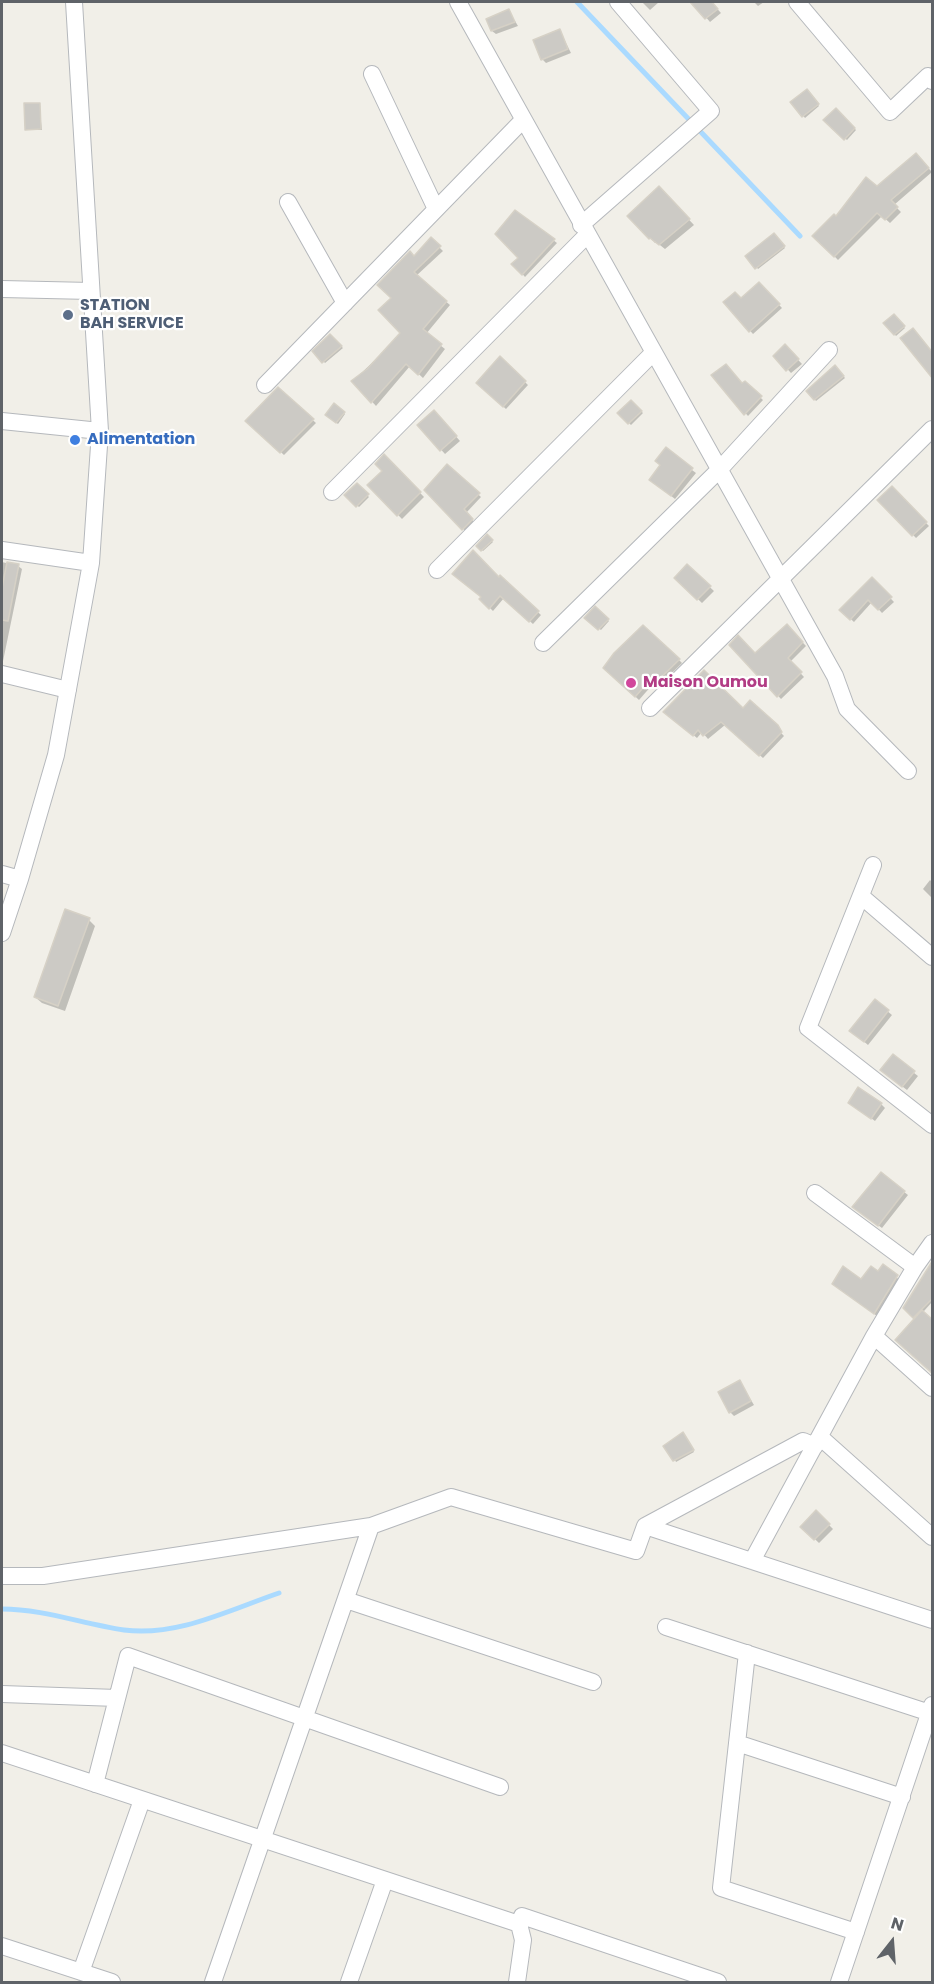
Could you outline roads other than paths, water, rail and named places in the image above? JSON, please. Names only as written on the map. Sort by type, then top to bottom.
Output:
[{"type":"street","points":[[2,933],[56,755],[91,563],[100,431],[74,2]]},
{"type":"street","points":[[458,2],[835,676],[847,709],[908,771]]},
{"type":"street","points":[[332,492],[584,230],[711,111],[618,2]]},
{"type":"street","points":[[796,2],[890,112],[928,76],[933,81]]},
{"type":"street","points":[[372,74],[436,209]]},
{"type":"street","points":[[265,385],[523,120]]},
{"type":"street","points":[[288,202],[345,303]]},
{"type":"street","points":[[2,289],[91,291]]},
{"type":"street","points":[[543,643],[719,470],[829,350]]},
{"type":"street","points":[[437,570],[653,353]]},
{"type":"street","points":[[2,422],[100,431]]},
{"type":"street","points":[[650,708],[933,429]]},
{"type":"street","points":[[2,550],[91,563]]},
{"type":"street","points":[[2,674],[68,690]]},
{"type":"street","points":[[873,865],[808,1028],[933,1125]]},
{"type":"street","points":[[2,874],[20,879]]},
{"type":"street","points":[[861,896],[933,957]]},
{"type":"street","points":[[815,1193],[915,1267]]},
{"type":"street","points":[[752,1562],[874,1336],[915,1267],[933,1243]]},
{"type":"street","points":[[874,1336],[933,1388]]},
{"type":"street","points":[[2,1576],[43,1576],[371,1526],[451,1497],[636,1551],[645,1526],[802,1441],[817,1442],[933,1537]]},
{"type":"street","points":[[213,1983],[371,1526]]},
{"type":"street","points":[[645,1526],[933,1620]]},
{"type":"street","points":[[346,1600],[593,1682]]},
{"type":"street","points":[[666,1627],[931,1709],[839,1983]]},
{"type":"street","points":[[747,1653],[721,1888],[856,1932]]},
{"type":"street","points":[[95,1784],[128,1656],[500,1787]]},
{"type":"street","points":[[2,1694],[117,1698]]},
{"type":"street","points":[[737,1743],[902,1797]]},
{"type":"street","points":[[2,1753],[519,1924]]},
{"type":"street","points":[[81,1972],[142,1800]]},
{"type":"street","points":[[349,1983],[385,1880]]},
{"type":"street","points":[[517,1983],[523,1940],[519,1924],[522,1916],[718,1983]]},
{"type":"street","points":[[2,1946],[112,1983]]},
{"type":"waterway","points":[[577,2],[800,236]]},
{"type":"waterway","points":[[2,1609],[33,1611],[124,1630],[164,1630],[203,1621],[279,1593]]},
{"type":"place","name":"STATION BAH SERVICE","points":[[68,315]]},
{"type":"place","name":"Alimentation","points":[[75,440]]},
{"type":"place","name":"Maison Oumou","points":[[631,683]]}]
